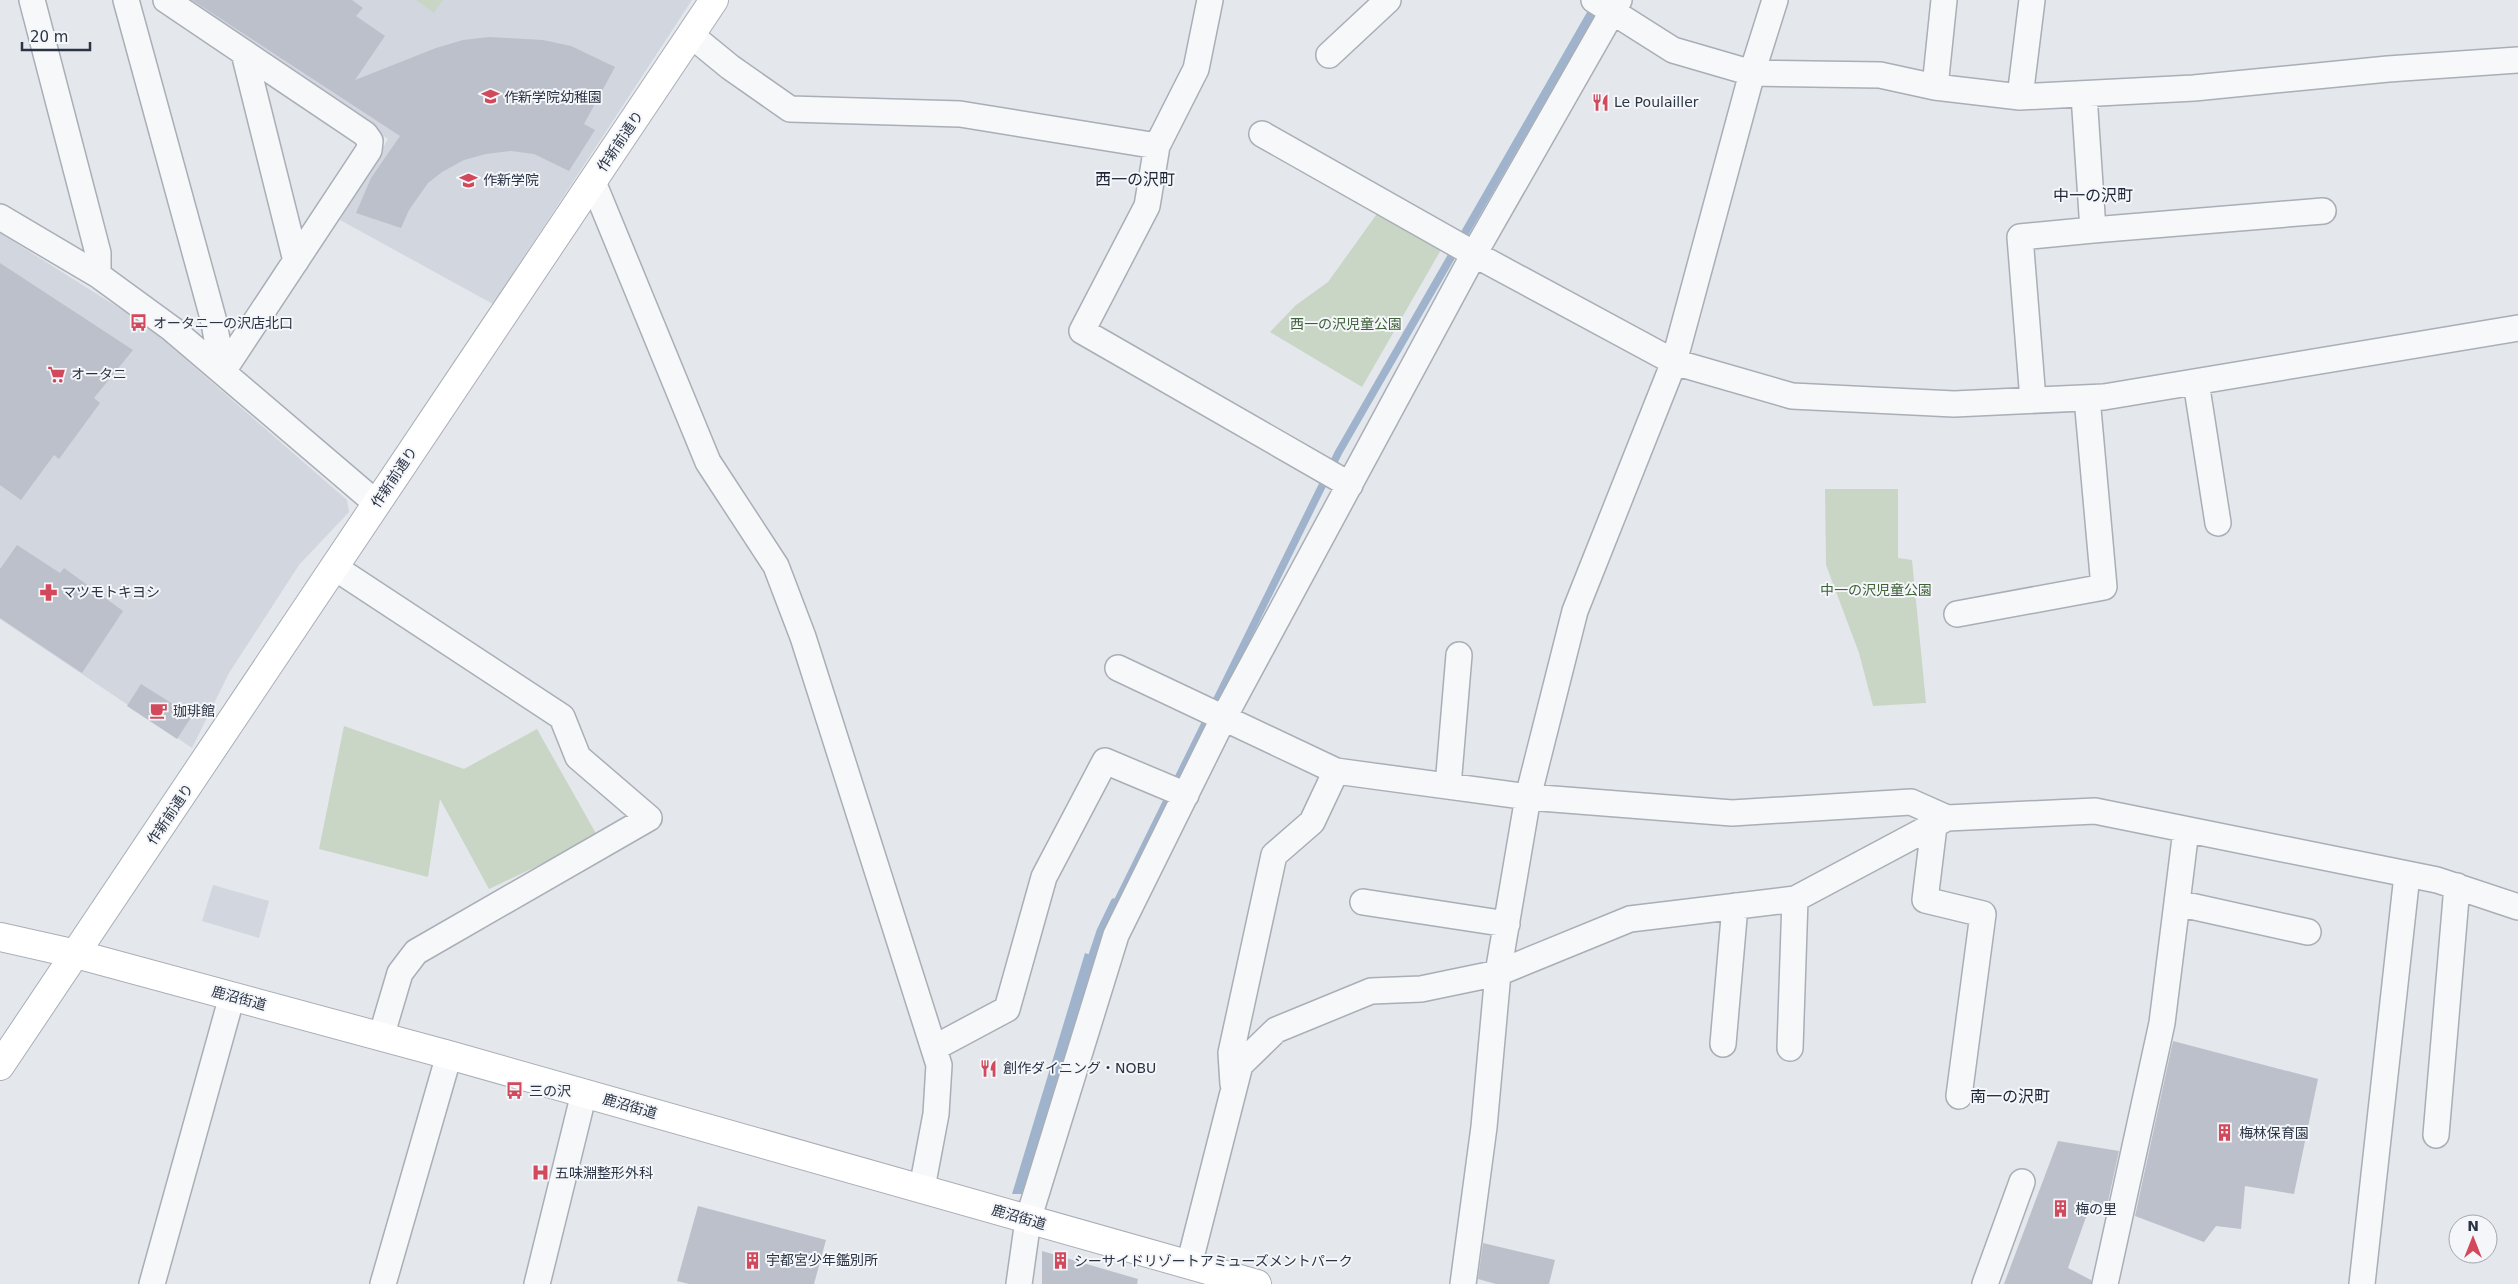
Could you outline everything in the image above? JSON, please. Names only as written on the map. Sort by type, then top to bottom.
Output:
[{"type":"street","points":[[32,0],[98,253],[98,275]]},
{"type":"street","points":[[126,0],[213,318],[223,371]]},
{"type":"street","points":[[166,0],[365,134],[370,141],[369,150],[223,371]]},
{"type":"street","name":"作新前通り","points":[[0,1066],[714,0]]},
{"type":"street","points":[[1210,0],[1196,68],[1157,146],[1147,206],[1082,331],[1350,485]]},
{"type":"street","points":[[1329,55],[1388,0]]},
{"type":"street","points":[[1463,1284],[1484,1127],[1498,973],[1528,797],[1574,611],[1674,362],[1752,74],[1775,0]]},
{"type":"street","points":[[1935,87],[1944,0]]},
{"type":"street","points":[[2020,97],[2032,0]]},
{"type":"street","points":[[1019,1284],[1028,1220],[1116,935],[1223,719],[1608,4],[1673,50],[1752,74],[1880,75],[1935,87],[2020,97],[2194,88],[2388,69],[2518,60]]},
{"type":"street","points":[[691,35],[790,109],[960,114],[1157,146]]},
{"type":"street","points":[[244,53],[296,261]]},
{"type":"street","points":[[2084,95],[2093,230]]},
{"type":"street","points":[[1262,134],[1474,254],[1674,362],[1792,396],[1954,404],[2087,398],[2196,382],[2518,328]]},
{"type":"street","points":[[593,182],[708,462],[776,566],[802,637],[939,1065],[936,1114],[922,1188]]},
{"type":"street","points":[[2033,400],[2020,237],[2323,211]]},
{"type":"street","points":[[0,217],[98,275],[172,329],[376,504]]},
{"type":"street","points":[[2196,382],[2218,523]]},
{"type":"street","points":[[1958,614],[2104,587],[2087,398]]},
{"type":"street","points":[[334,567],[562,717],[578,757],[649,818],[416,952],[400,973],[381,1037]]},
{"type":"street","points":[[1448,786],[1459,655]]},
{"type":"street","points":[[1118,668],[1336,771],[1528,797],[1732,813],[1911,802],[1941,822]]},
{"type":"street","points":[[934,1048],[1007,1009],[1044,877],[1104,761],[1186,795]]},
{"type":"street","points":[[1233,1090],[1231,1053],[1274,855],[1312,822],[1336,771]]},
{"type":"street","points":[[1188,1265],[1240,1065],[1276,1030],[1371,991],[1421,989],[1498,973],[1630,919],[1795,899],[1941,822],[2095,811],[2437,880],[2518,907]]},
{"type":"street","points":[[1941,822],[1925,900],[1983,914],[1959,1096]]},
{"type":"street","points":[[2105,1284],[2162,1022],[2186,830]]},
{"type":"street","points":[[2362,1284],[2407,875]]},
{"type":"street","points":[[2436,1135],[2457,886]]},
{"type":"street","points":[[1790,1048],[1795,899]]},
{"type":"street","points":[[1363,902],[1507,924]]},
{"type":"street","points":[[2177,903],[2308,932]]},
{"type":"street","points":[[1722,1044],[1735,906]]},
{"type":"street","name":"鹿沼街道","points":[[0,937],[76,954],[449,1054],[1257,1284]]},
{"type":"street","points":[[152,1284],[232,996]]},
{"type":"street","points":[[383,1284],[449,1054]]},
{"type":"street","points":[[537,1284],[584,1093]]},
{"type":"street","points":[[1985,1284],[2022,1182]]},
{"type":"shaded area","name":"作新学院","points":[[180,0],[692,0],[493,304],[340,220],[388,139]]},
{"type":"shaded area","points":[[0,233],[146,325],[347,500],[349,512],[299,565],[229,673],[192,748],[0,619]]},
{"type":"shaded area","points":[[213,885],[269,901],[259,938],[202,921]]},
{"type":"green space","points":[[416,0],[443,0],[434,13]]},
{"type":"green space","name":"西一の沢児童公園","points":[[1379,211],[1442,248],[1362,387],[1270,332],[1296,305],[1328,282]]},
{"type":"green space","name":"中一の沢児童公園","points":[[1825,489],[1898,489],[1898,558],[1912,560],[1926,703],[1873,706],[1859,653],[1826,565]]},
{"type":"green space","points":[[344,726],[464,769],[537,729],[598,837],[489,889],[440,799],[428,877],[319,849]]},
{"type":"water","points":[[1594,0],[1604,0],[1342,454],[1117,910],[1110,908],[1335,451]]},
{"type":"water","points":[[1085,953],[1099,958],[1025,1194],[1012,1194]]},
{"type":"building","name":"作新学院幼稚園","points":[[192,0],[352,0],[363,8],[356,16],[385,36],[355,80],[436,48],[463,40],[490,37],[543,40],[571,46],[615,67],[584,124],[595,130],[569,171],[534,154],[511,151],[486,154],[464,160],[442,172],[428,183],[409,210],[401,228],[356,213],[371,178],[400,136]]},
{"type":"building","name":"オータニ","points":[[0,263],[133,350],[94,398],[100,403],[59,459],[54,455],[21,500],[0,485]]},
{"type":"building","name":"マツモトキヨシ","points":[[17,545],[60,573],[64,568],[123,611],[82,673],[0,618],[0,569]]},
{"type":"building","name":"珈琲館","points":[[141,684],[192,716],[177,739],[127,706]]},
{"type":"building","name":"梅林保育園","points":[[2173,1041],[2318,1079],[2294,1194],[2245,1186],[2241,1229],[2216,1226],[2204,1242],[2135,1216]]},
{"type":"building","name":"梅の里","points":[[2058,1141],[2119,1151],[2107,1206],[2092,1200],[2068,1268],[2091,1280],[2091,1284],[2004,1284]]},
{"type":"building","name":"宇都宮少年鑑別所","points":[[698,1206],[826,1240],[814,1284],[689,1284],[677,1281]]},
{"type":"building","points":[[1483,1243],[1555,1260],[1549,1284],[1496,1284],[1478,1279]]},
{"type":"building","name":"シーサイドリゾートアミューズメントパーク","points":[[1042,1251],[1138,1279],[1137,1284],[1042,1284]]},
{"type":"waterway","points":[[1089,964],[1100,931],[1114,902]]},
{"type":"place","name":"作新学院幼稚園","points":[[490,97]]},
{"type":"place","name":"Le Poulailler","points":[[1600,102]]},
{"type":"place","name":"作新学院","points":[[469,180]]},
{"type":"place","name":"オータニ一の沢店北口","points":[[139,323]]},
{"type":"place","name":"オータニ","points":[[57,374]]},
{"type":"place","name":"マツモトキヨシ","points":[[48,592]]},
{"type":"place","name":"珈琲館","points":[[159,711]]},
{"type":"place","name":"創作ダイニング・NOBU","points":[[989,1068]]},
{"type":"place","name":"三の沢","points":[[515,1091]]},
{"type":"place","name":"梅林保育園","points":[[2225,1133]]},
{"type":"place","name":"五味淵整形外科","points":[[541,1173]]},
{"type":"place","name":"梅の里","points":[[2061,1209]]},
{"type":"place","name":"宇都宮少年鑑別所","points":[[752,1260]]},
{"type":"place","name":"シーサイドリゾートアミューズメントパーク","points":[[1060,1261]]},
{"type":"district","name":"西一の沢町","points":[[1135,179]]},
{"type":"district","name":"中一の沢町","points":[[2093,195]]},
{"type":"district","name":"南一の沢町","points":[[2010,1096]]}]
